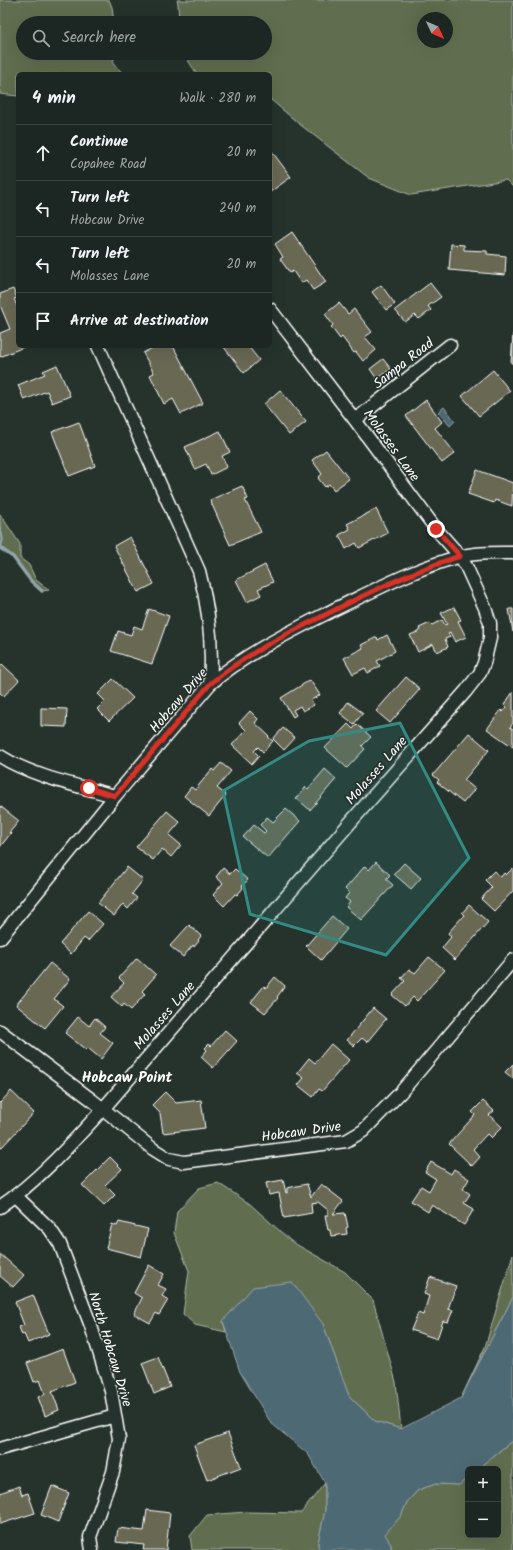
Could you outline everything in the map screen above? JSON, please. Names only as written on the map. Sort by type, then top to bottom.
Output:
[{"type":"street","name":"Molasses Lane","points":[[0,1207],[16,1196],[64,1151],[103,1109],[466,690],[480,673],[484,663],[490,638],[490,623],[485,608],[460,556],[436,529],[272,312]]},
{"type":"street","name":"Sampa Road","points":[[355,420],[450,345]]},
{"type":"street","points":[[99,348],[199,571],[206,596],[210,628],[212,657],[210,684]]},
{"type":"street","name":"Hobcaw Drive","points":[[0,938],[115,796],[210,684],[243,658],[298,628],[374,590],[426,567],[460,556],[513,553]]},
{"type":"street","points":[[0,756],[9,762],[40,774],[115,796]]},
{"type":"street","name":"Hobcaw Drive","points":[[0,1031],[153,1149],[169,1159],[184,1162],[346,1141],[363,1131],[401,1092],[513,960]]},
{"type":"street","name":"North Hobcaw Drive","points":[[16,1196],[50,1229],[60,1244],[91,1326],[111,1391],[119,1439],[113,1472],[90,1537],[92,1550]]},
{"type":"street","points":[[0,1449],[115,1416]]},
{"type":"highlighted area","points":[[400,723],[469,858],[386,955],[250,914],[223,791],[309,741]]},
{"type":"green space","points":[[0,0],[109,0],[113,16],[16,16],[16,60],[114,60],[113,64],[122,72],[16,72],[16,96],[0,94]]},
{"type":"green space","points":[[177,0],[513,0],[513,187],[506,180],[411,195],[369,178],[298,123],[272,101],[272,72],[196,72],[188,60],[272,60],[272,16],[179,16]]},
{"type":"green space","points":[[0,514],[20,544],[20,558],[29,565],[36,580],[49,590],[42,591],[31,581],[13,557],[0,548]]},
{"type":"green space","points":[[218,1183],[250,1204],[292,1242],[345,1272],[373,1300],[396,1382],[401,1429],[375,1421],[349,1396],[323,1324],[223,1321],[226,1332],[195,1325],[183,1314],[189,1271],[174,1233],[177,1211],[199,1188]]},
{"type":"green space","points":[[513,1254],[513,1297],[461,1398],[485,1347]]},
{"type":"green space","points":[[513,1440],[513,1550],[391,1550],[391,1545],[384,1534],[401,1516],[407,1502],[418,1490],[436,1484],[459,1485],[465,1480],[465,1538],[501,1538],[501,1466],[481,1466]]},
{"type":"green space","points":[[325,1483],[325,1511],[318,1543],[319,1550],[192,1550],[190,1536],[207,1515],[246,1512],[301,1513]]},
{"type":"water","points":[[444,407],[455,421],[450,426],[438,412]]},
{"type":"water","points":[[292,1282],[323,1324],[349,1396],[375,1421],[401,1429],[461,1398],[513,1297],[513,1440],[481,1466],[465,1466],[465,1480],[459,1485],[436,1484],[418,1490],[407,1502],[401,1516],[385,1534],[391,1545],[391,1550],[319,1550],[318,1543],[325,1511],[325,1483],[308,1454],[271,1423],[240,1372],[223,1321],[253,1287]]},
{"type":"building","points":[[272,152],[291,177],[272,191]]},
{"type":"building","points":[[292,232],[326,282],[313,290],[306,280],[301,283],[293,271],[290,273],[280,259],[283,257],[275,244]]},
{"type":"building","points":[[451,244],[464,245],[464,250],[487,251],[487,254],[506,256],[505,275],[449,270]]},
{"type":"building","points":[[430,283],[441,297],[428,306],[431,310],[419,319],[415,315],[405,322],[395,310]]},
{"type":"building","points":[[381,285],[395,304],[386,310],[372,292]]},
{"type":"building","points":[[13,289],[16,296],[16,298],[14,299],[16,304],[16,348],[21,348],[0,357],[0,333],[10,329],[0,305],[0,294]]},
{"type":"building","points":[[339,303],[348,314],[354,309],[372,332],[365,337],[376,350],[363,361],[356,352],[354,353],[342,337],[340,339],[331,327],[333,325],[325,314]]},
{"type":"building","points":[[513,334],[513,363],[511,363]]},
{"type":"building","points":[[152,348],[174,348],[203,403],[181,414],[173,399],[164,404],[150,375],[154,373],[143,353]]},
{"type":"building","points":[[225,348],[250,348],[259,360],[244,373]]},
{"type":"building","points":[[383,359],[391,369],[377,379],[370,369]]},
{"type":"building","points":[[57,365],[70,396],[52,403],[47,391],[24,400],[18,385],[45,374],[43,371]]},
{"type":"building","points":[[493,370],[510,391],[479,416],[462,396]]},
{"type":"building","points":[[280,390],[306,422],[289,435],[264,404]]},
{"type":"building","points":[[426,400],[442,422],[435,428],[455,453],[442,463],[406,416]]},
{"type":"building","points":[[79,422],[95,466],[69,476],[52,432]]},
{"type":"building","points":[[220,431],[230,452],[222,456],[227,467],[211,475],[206,464],[195,469],[185,447]]},
{"type":"building","points":[[326,450],[349,479],[334,490],[329,484],[325,487],[318,478],[322,474],[312,460]]},
{"type":"building","points":[[477,470],[513,483],[512,506],[495,500],[494,503],[468,494]]},
{"type":"building","points":[[242,486],[248,499],[245,500],[261,532],[230,545],[210,500]]},
{"type":"building","points":[[376,509],[388,533],[359,548],[356,543],[346,549],[339,535],[350,529],[347,524]]},
{"type":"building","points":[[130,537],[154,584],[138,592],[114,546]]},
{"type":"building","points":[[265,565],[273,582],[258,589],[261,595],[247,602],[236,580]]},
{"type":"building","points":[[454,607],[461,620],[458,621],[466,637],[455,642],[450,632],[448,633],[450,637],[445,639],[448,647],[437,652],[433,644],[418,652],[410,635],[420,631],[419,628],[430,623],[432,625],[442,620],[445,625],[447,624],[441,613]]},
{"type":"building","points":[[149,609],[169,616],[152,664],[111,651],[118,631],[131,635],[134,626],[142,629]]},
{"type":"building","points":[[509,609],[513,609],[513,632]]},
{"type":"building","points":[[387,635],[395,651],[377,661],[380,666],[368,673],[365,668],[353,674],[344,658],[363,648],[361,645],[377,637],[378,640]]},
{"type":"building","points":[[2,664],[19,680],[4,696],[0,693],[0,666]]},
{"type":"building","points":[[406,677],[420,689],[390,723],[376,711]]},
{"type":"building","points":[[113,679],[133,698],[109,721],[97,709],[105,701],[98,694]]},
{"type":"building","points":[[310,680],[320,695],[311,700],[314,705],[303,711],[300,706],[293,710],[296,715],[293,717],[281,698]]},
{"type":"building","points":[[513,692],[513,723],[510,727],[513,729],[513,747],[487,729],[501,710],[503,712],[507,707],[504,705]]},
{"type":"building","points":[[348,702],[363,713],[354,724],[340,713]]},
{"type":"building","points":[[41,708],[67,709],[66,727],[41,726]]},
{"type":"building","points":[[250,711],[258,719],[255,723],[273,741],[263,752],[258,747],[254,751],[259,756],[252,764],[232,745],[246,730],[239,723]]},
{"type":"building","points":[[348,724],[353,729],[357,724],[371,737],[362,746],[365,749],[347,768],[325,748]]},
{"type":"building","points":[[283,728],[295,738],[284,750],[273,739]]},
{"type":"building","points":[[469,733],[489,750],[464,780],[475,789],[463,803],[437,782],[439,780],[433,775]]},
{"type":"building","points":[[221,763],[231,771],[217,788],[226,795],[209,816],[184,796],[191,787],[195,790],[212,769],[214,771]]},
{"type":"building","points":[[325,769],[336,779],[310,810],[296,798],[306,787],[308,789]]},
{"type":"building","points":[[0,806],[19,821],[0,847]]},
{"type":"building","points":[[286,809],[300,821],[268,858],[243,837],[254,825],[264,833],[266,831],[260,825],[267,817],[273,822]]},
{"type":"building","points":[[167,811],[180,822],[169,835],[181,845],[171,857],[162,849],[153,860],[136,847]]},
{"type":"building","points":[[376,862],[390,875],[386,879],[393,885],[361,920],[346,907],[350,902],[345,898],[349,893],[345,889],[365,866],[369,870]]},
{"type":"building","points":[[404,863],[421,878],[411,889],[394,874]]},
{"type":"building","points":[[127,867],[143,880],[132,894],[137,898],[128,909],[123,904],[114,916],[98,903]]},
{"type":"building","points":[[223,868],[230,874],[235,869],[248,880],[242,886],[243,888],[237,895],[235,894],[224,906],[213,895],[223,883],[216,877]]},
{"type":"building","points":[[513,868],[513,891],[494,911],[481,899],[492,887],[485,880],[494,871],[501,877],[504,873],[506,875]]},
{"type":"building","points":[[469,905],[488,922],[455,960],[442,948],[451,937],[448,933],[464,915],[462,913]]},
{"type":"building","points":[[88,911],[103,924],[88,941],[84,938],[71,954],[60,944]]},
{"type":"building","points":[[332,916],[347,929],[321,960],[306,946]]},
{"type":"building","points":[[189,925],[201,936],[194,947],[193,945],[183,957],[170,946]]},
{"type":"building","points":[[429,957],[445,970],[417,1001],[413,997],[405,1006],[392,995],[405,981],[401,978],[409,969],[415,973]]},
{"type":"building","points":[[137,958],[156,975],[142,991],[145,994],[131,1010],[124,1004],[122,1007],[111,997],[124,983],[119,978]]},
{"type":"building","points":[[50,963],[70,979],[54,999],[63,1006],[45,1028],[16,1005]]},
{"type":"building","points":[[275,977],[285,986],[277,997],[278,998],[265,1013],[251,1002],[264,986],[266,988]]},
{"type":"building","points":[[373,1008],[386,1019],[367,1042],[362,1038],[354,1046],[347,1040]]},
{"type":"building","points":[[78,1017],[89,1026],[95,1018],[105,1027],[100,1033],[113,1043],[101,1059],[88,1048],[86,1050],[65,1033]]},
{"type":"building","points":[[225,1030],[237,1041],[213,1068],[201,1057],[207,1050],[205,1048],[209,1044],[211,1046]]},
{"type":"building","points":[[331,1044],[349,1060],[322,1091],[319,1089],[313,1097],[298,1085],[304,1078],[297,1073],[309,1058],[315,1063]]},
{"type":"building","points":[[513,1064],[513,1079],[505,1072]]},
{"type":"building","points":[[11,1091],[34,1113],[0,1149],[0,1103]]},
{"type":"building","points":[[165,1092],[176,1103],[201,1100],[205,1128],[163,1133],[160,1113],[152,1105]]},
{"type":"building","points":[[483,1101],[494,1111],[489,1115],[502,1127],[491,1138],[487,1134],[473,1149],[480,1157],[472,1166],[449,1144],[475,1115],[472,1112]]},
{"type":"building","points":[[110,1157],[122,1169],[105,1185],[115,1195],[104,1206],[82,1185]]},
{"type":"building","points":[[431,1162],[451,1174],[454,1169],[469,1179],[463,1189],[470,1194],[464,1203],[474,1209],[464,1225],[432,1205],[428,1212],[411,1201],[421,1186],[429,1191],[436,1179],[425,1172]]},
{"type":"building","points":[[283,1180],[286,1193],[287,1188],[307,1184],[311,1197],[321,1184],[343,1201],[333,1214],[345,1213],[348,1227],[346,1228],[347,1234],[331,1236],[330,1230],[328,1230],[325,1215],[328,1215],[328,1210],[318,1202],[311,1203],[312,1213],[284,1218],[279,1193],[269,1195],[266,1183]]},
{"type":"building","points":[[119,1222],[148,1229],[141,1257],[106,1248],[112,1224],[117,1226]]},
{"type":"building","points":[[0,1254],[24,1275],[13,1287],[0,1276]]},
{"type":"building","points":[[149,1265],[164,1274],[158,1285],[166,1289],[162,1296],[168,1300],[159,1315],[156,1313],[150,1323],[134,1314],[142,1298],[134,1293]]},
{"type":"building","points":[[430,1277],[456,1286],[448,1309],[453,1310],[448,1322],[443,1321],[437,1339],[411,1330],[418,1313],[423,1315],[429,1296],[424,1294]]},
{"type":"building","points":[[33,1295],[49,1334],[28,1343],[24,1334],[22,1335],[19,1327],[24,1325],[15,1302]]},
{"type":"building","points":[[63,1349],[75,1382],[52,1391],[59,1410],[45,1416],[38,1397],[45,1394],[40,1380],[34,1382],[27,1363]]},
{"type":"building","points":[[158,1357],[170,1387],[154,1394],[142,1363]]},
{"type":"building","points":[[228,1433],[241,1467],[207,1480],[194,1445]]},
{"type":"building","points":[[19,1486],[22,1495],[28,1493],[35,1513],[0,1524],[0,1493]]},
{"type":"building","points":[[52,1486],[69,1493],[58,1522],[41,1515]]},
{"type":"building","points":[[147,1510],[170,1513],[166,1550],[143,1550],[144,1545],[116,1542],[118,1528],[144,1531]]},
{"type":"waterway","points":[[0,530],[2,539],[0,548],[13,557],[31,581],[42,591]]},
{"type":"district","name":"Hobcaw Point","points":[[127,1077]]},
{"type":"route","points":[[89,788],[115,796],[210,684],[243,658],[259,648],[374,590],[426,567],[460,556],[436,529]]}]
